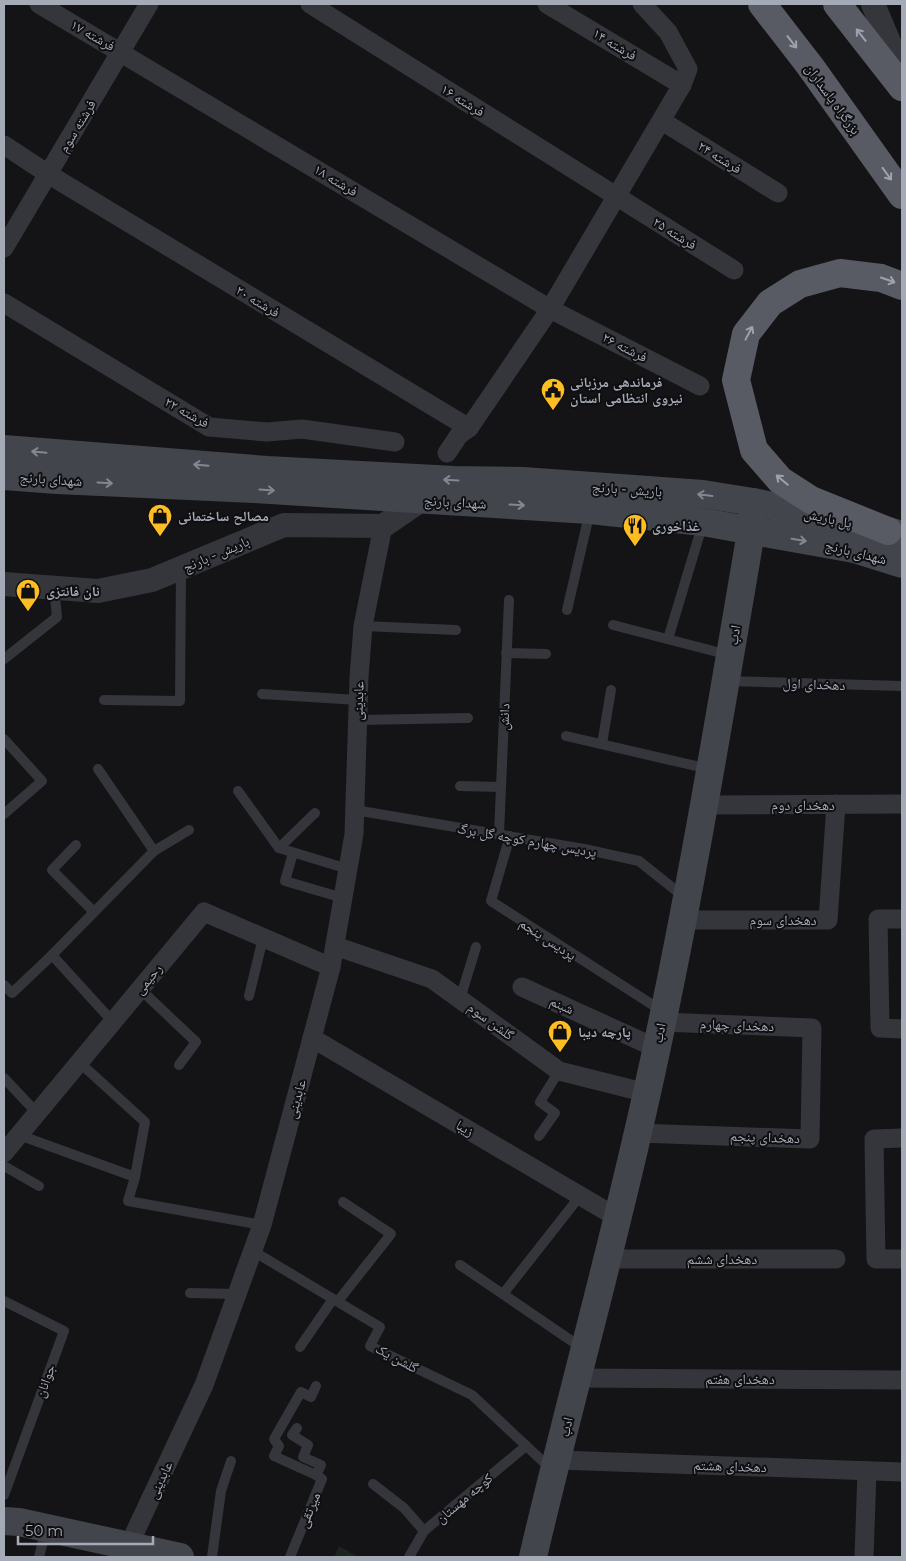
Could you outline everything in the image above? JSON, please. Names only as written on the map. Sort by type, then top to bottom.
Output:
[{"type":"highway","name":"بزرگراه پاسداران","points":[[762,4],[810,66],[902,195]]},
{"type":"highway","points":[[837,4],[902,87]]},
{"type":"highway","points":[[895,533],[811,500],[780,480],[754,450],[736,380],[746,334],[770,303],[800,284],[840,273],[881,278],[902,286]]},
{"type":"main road","name":"شهدای بارنج","points":[[4,449],[266,470],[454,480],[499,480]]},
{"type":"main road","name":"شهدای بارنج","points":[[4,476],[254,489],[590,510],[703,522],[854,549],[902,564]]},
{"type":"main road","name":"باریش - بارنج","points":[[499,480],[703,494],[753,502]]},
{"type":"main road","name":"پل باریش","points":[[753,502],[895,533]]},
{"type":"main road","name":"ادب","points":[[533,1557],[608,1259],[647,1094],[704,805],[751,532],[753,502]]},
{"type":"main road","points":[[9,1519],[128,1547],[180,1557]]},
{"type":"street","name":"۱۷ فرشته","points":[[39,4],[121,51]]},
{"type":"street","name":"فرشته سوم","points":[[4,248],[149,4]]},
{"type":"street","name":"۱۶ فرشته","points":[[310,4],[617,197]]},
{"type":"street","name":"۱۴ فرشته","points":[[547,4],[682,85]]},
{"type":"street","points":[[447,453],[459,435],[469,428],[550,309],[682,85],[688,69],[668,32],[642,4]]},
{"type":"street","points":[[873,4],[902,73]]},
{"type":"street","name":"۱۸ فرشته","points":[[121,51],[550,309]]},
{"type":"street","name":"فرشته ۲۴","points":[[662,121],[778,193]]},
{"type":"street","name":"۲۰ فرشته","points":[[4,145],[48,174],[469,428]]},
{"type":"street","name":"۲۵ فرشته","points":[[617,197],[734,270]]},
{"type":"street","name":"۲۲ فرشته","points":[[4,303],[209,427],[268,432],[302,429],[395,442]]},
{"type":"street","name":"۲۶ فرشته","points":[[550,309],[700,386]]},
{"type":"street","points":[[383,526],[421,500]]},
{"type":"street","name":"باریش - بارنج","points":[[4,584],[98,591],[152,580],[284,525],[383,526]]},
{"type":"street","name":"عابدینی","points":[[128,1547],[204,1385],[238,1294],[262,1225],[331,968],[354,834],[357,720],[363,626],[383,526]]},
{"type":"street","name":"دهخدای سوم","points":[[684,909],[828,920],[836,804]]},
{"type":"street","name":"دهخدای دوم","points":[[704,805],[902,804]]},
{"type":"street","name":"رحیمی","points":[[4,1153],[204,912],[331,968]]},
{"type":"street","points":[[902,919],[878,919],[880,1028],[902,1028]]},
{"type":"street","name":"گلشن سوم","points":[[335,946],[432,979],[559,1071],[647,1094]]},
{"type":"street","name":"شبنم","points":[[522,987],[656,1048]]},
{"type":"street","name":"دهخدای چهارم","points":[[662,1017],[812,1028]]},
{"type":"street","name":"دهخدای پنجم","points":[[638,1133],[810,1139],[812,1028]]},
{"type":"street","name":"زیبا","points":[[312,1038],[618,1218]]},
{"type":"street","points":[[902,1138],[874,1139],[876,1259],[902,1259]]},
{"type":"street","name":"دهخدای ششم","points":[[608,1259],[836,1259]]},
{"type":"street","name":"دهخدای هفتم","points":[[578,1378],[902,1380]]},
{"type":"street","name":"دهخدای هشتم","points":[[556,1466],[902,1472]]},
{"type":"street","points":[[864,1557],[867,1471]]},
{"type":"lane","points":[[567,610],[590,510]]},
{"type":"lane","points":[[668,639],[703,522]]},
{"type":"lane","points":[[104,700],[180,701],[181,568]]},
{"type":"lane","points":[[4,659],[57,616],[54,588]]},
{"type":"lane","name":"دانش","points":[[504,835],[501,787],[510,600]]},
{"type":"lane","points":[[613,625],[730,655]]},
{"type":"lane","points":[[363,626],[456,630]]},
{"type":"lane","points":[[506,653],[546,654]]},
{"type":"lane","name":"دهخدای اول","points":[[726,681],[902,686]]},
{"type":"lane","points":[[602,744],[611,690]]},
{"type":"lane","points":[[262,694],[358,700]]},
{"type":"lane","points":[[357,720],[468,718]]},
{"type":"lane","points":[[566,736],[710,769]]},
{"type":"lane","points":[[4,739],[42,781],[4,814]]},
{"type":"lane","points":[[98,768],[154,851]]},
{"type":"lane","points":[[460,786],[501,787]]},
{"type":"lane","points":[[238,791],[279,848],[348,870]]},
{"type":"lane","name":"پردیس چهارم کوچه گل برگ","points":[[355,810],[584,849],[639,861],[684,909]]},
{"type":"lane","points":[[279,848],[315,813]]},
{"type":"lane","points":[[4,985],[12,992],[52,955],[154,851],[189,830]]},
{"type":"lane","name":"پردیس پنجم","points":[[504,835],[491,901],[662,1017]]},
{"type":"lane","points":[[76,845],[52,870],[94,912]]},
{"type":"lane","points":[[293,853],[285,881],[343,898]]},
{"type":"lane","points":[[249,996],[263,938]]},
{"type":"lane","points":[[460,999],[476,946]]},
{"type":"lane","points":[[52,955],[113,1022]]},
{"type":"lane","points":[[140,989],[196,1042],[179,1065]]},
{"type":"lane","points":[[79,1062],[145,1122],[135,1177],[128,1201],[262,1225]]},
{"type":"lane","points":[[539,1136],[555,1113],[540,1102],[559,1071]]},
{"type":"lane","points":[[4,1078],[37,1113]]},
{"type":"lane","points":[[19,1135],[135,1177]]},
{"type":"lane","points":[[4,1166],[39,1186]]},
{"type":"lane","points":[[503,1294],[580,1196]]},
{"type":"lane","points":[[300,1347],[391,1234],[343,1202]]},
{"type":"lane","name":"گلشن یک","points":[[253,1251],[380,1327],[370,1346],[472,1395],[526,1446],[556,1466]]},
{"type":"lane","points":[[460,1265],[585,1350]]},
{"type":"lane","points":[[190,1293],[238,1294]]},
{"type":"lane","name":"جوانان","points":[[4,1301],[64,1331],[4,1495]]},
{"type":"lane","points":[[316,1386],[311,1397],[301,1392],[274,1439],[279,1446],[274,1456],[316,1475]]},
{"type":"lane","name":"میرتقی","points":[[290,1557],[322,1479],[316,1475],[321,1465],[303,1457],[308,1445],[292,1435],[297,1428]]},
{"type":"lane","name":"کوچه مهستان","points":[[409,1557],[424,1531],[526,1446]]},
{"type":"lane","points":[[212,1557],[221,1491],[231,1461]]},
{"type":"lane","points":[[374,1484],[404,1508],[424,1531]]},
{"type":"lane","points":[[39,1557],[43,1541]]},
{"type":"shaded area","points":[[339,1546],[358,1557],[334,1557]]},
{"type":"place","name":"فرماندهی مرزبانی نیروی انتظامی استان","points":[[553,411]]},
{"type":"place","name":"مصالح ساختمانی","points":[[160,537]]},
{"type":"place","name":"غذاخوری","points":[[635,547]]},
{"type":"place","name":"نان فانتزی","points":[[28,612]]},
{"type":"place","name":"پارچه دیبا","points":[[560,1053]]}]
